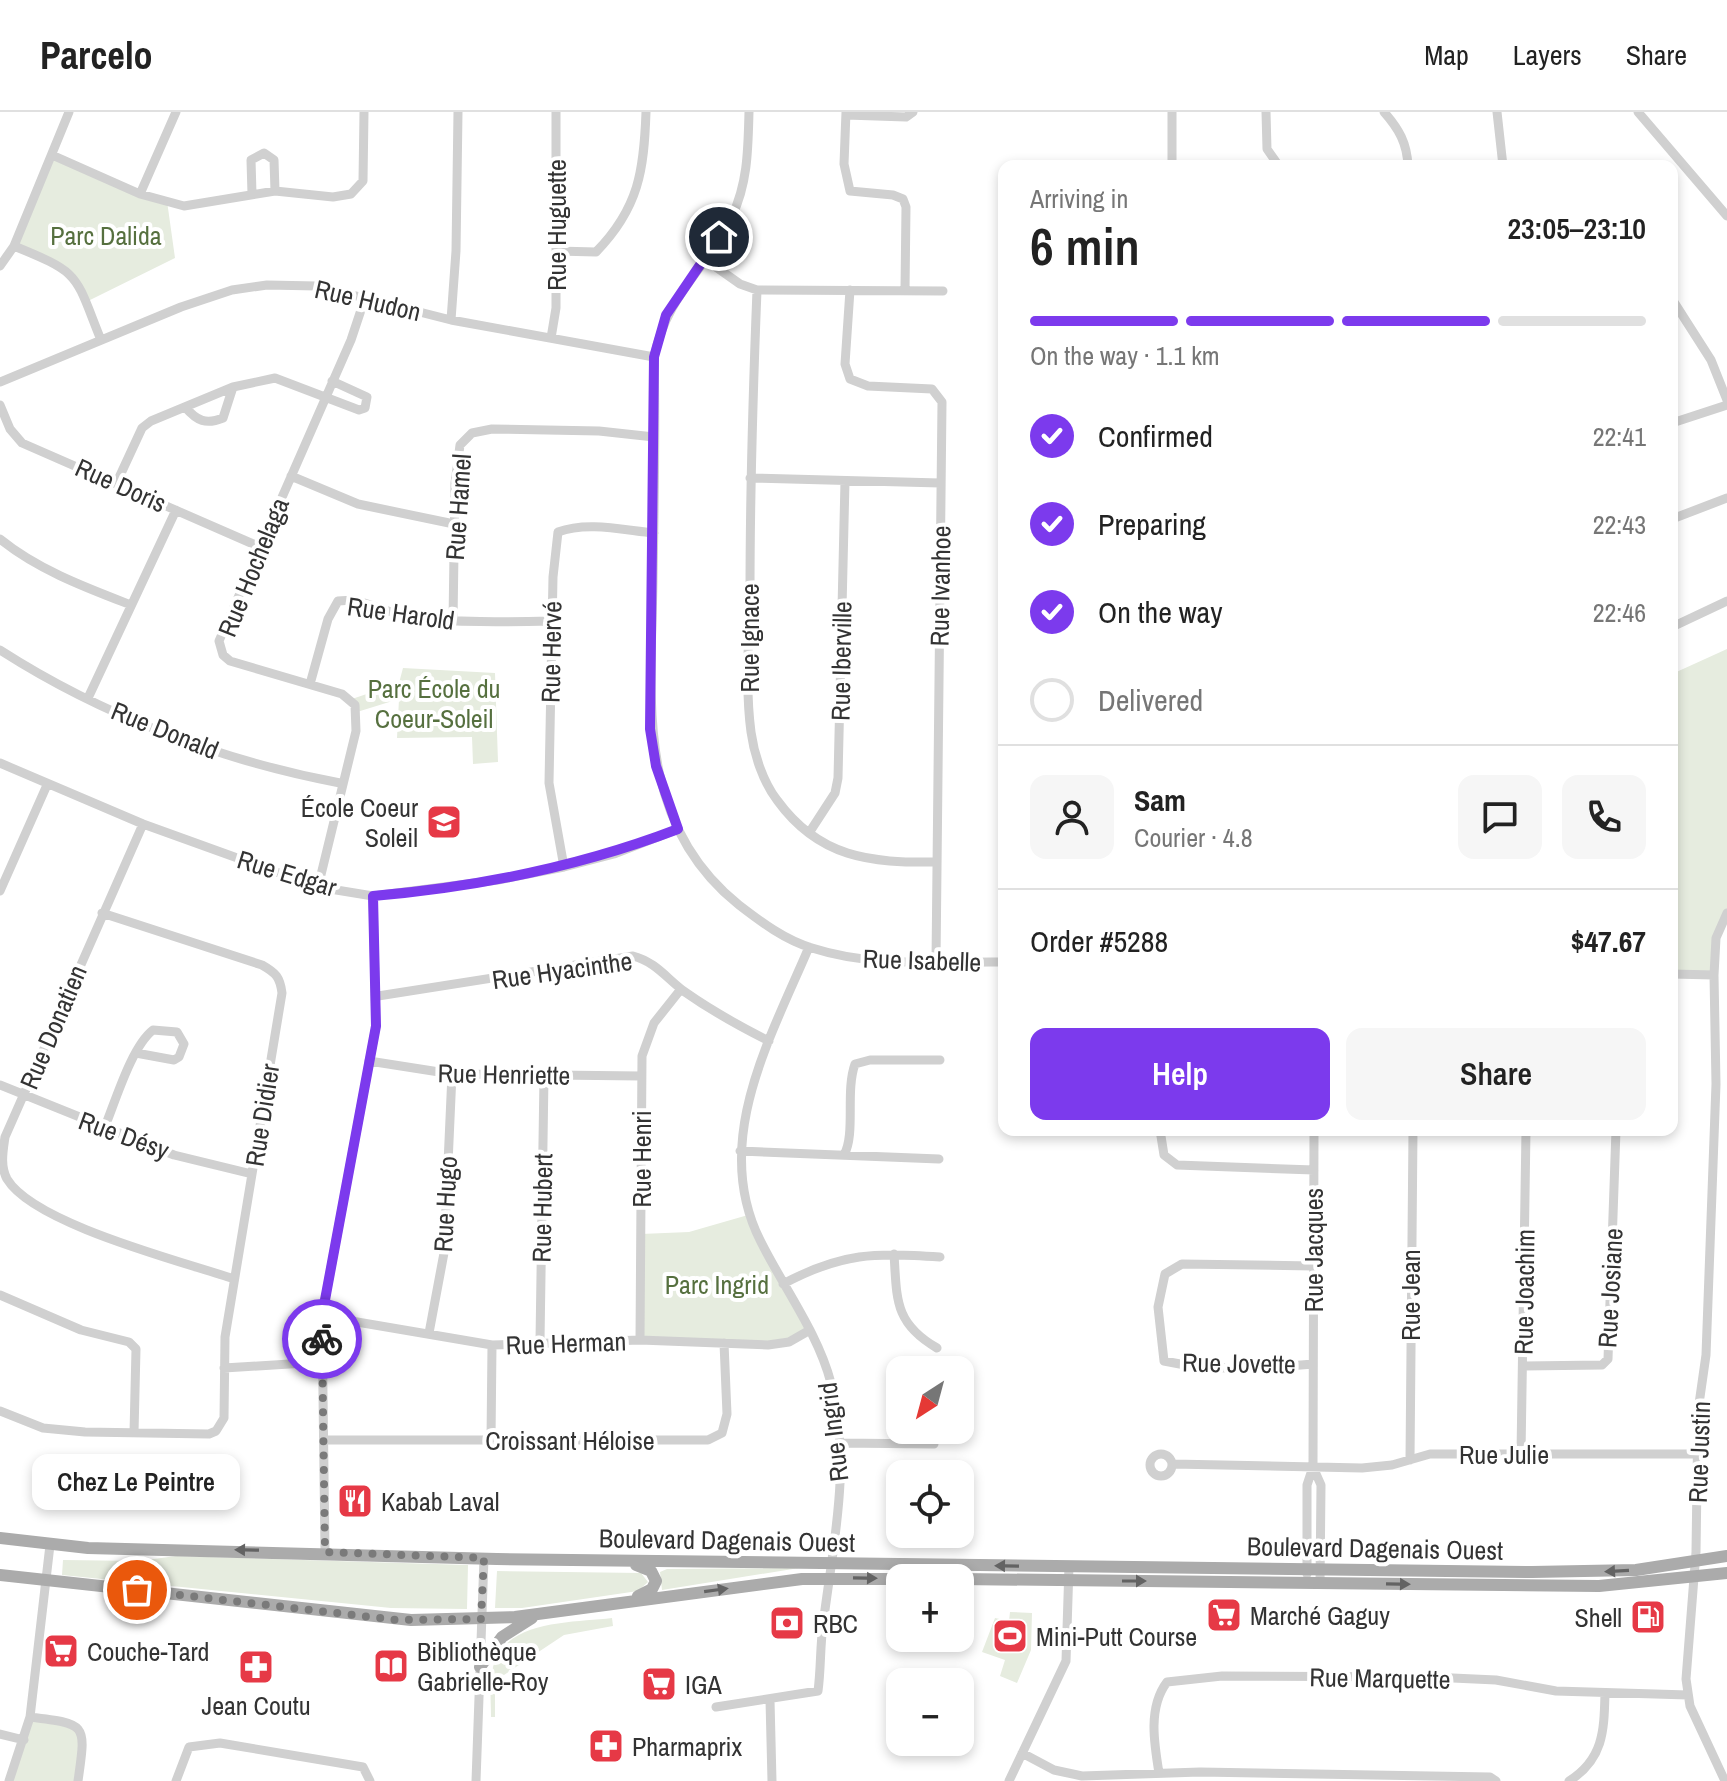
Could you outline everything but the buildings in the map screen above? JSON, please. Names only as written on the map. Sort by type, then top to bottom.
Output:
[{"type":"main road","name":"Boulevard Dagenais Ouest","points":[[0,1538],[50,1545],[484,1558],[1314,1569],[1608,1572],[1694,1563],[1727,1556]]},
{"type":"main road","points":[[618,1604],[650,1591],[656,1581],[651,1571],[625,1561]]},
{"type":"main road","name":"Boulevard Dagenais Ouest","points":[[974,1579],[1599,1586],[1692,1579],[1727,1573]]},
{"type":"main road","name":"Boulevard Dagenais Ouest","points":[[0,1575],[375,1618],[481,1619],[538,1615],[796,1579],[886,1579]]},
{"type":"main road","points":[[480,1667],[502,1637],[538,1615]]},
{"type":"street","points":[[0,266],[14,246],[69,112]]},
{"type":"street","points":[[140,194],[176,112]]},
{"type":"street","points":[[52,155],[140,194],[184,206],[275,191],[333,197],[357,190],[364,171],[364,112]]},
{"type":"street","points":[[451,320],[456,251],[458,112]]},
{"type":"street","name":"Rue Huguette","points":[[551,338],[557,251],[556,112]]},
{"type":"street","points":[[557,251],[596,252],[617,228],[629,208],[644,165],[646,112]]},
{"type":"street","name":"Rue Isabelle","points":[[749,112],[748,165],[733,215],[706,260],[666,315],[654,357],[650,729],[659,777],[678,829],[702,868],[730,898],[763,924],[809,947],[887,962],[998,962]]},
{"type":"street","points":[[905,290],[906,207],[903,199],[893,195],[850,191],[844,164],[846,114],[906,117],[913,112]]},
{"type":"street","points":[[1172,112],[1172,160]]},
{"type":"street","points":[[1266,112],[1267,149],[1275,160]]},
{"type":"street","points":[[1384,112],[1397,126],[1408,148],[1408,160]]},
{"type":"street","points":[[1497,112],[1502,160]]},
{"type":"street","points":[[1638,112],[1727,216]]},
{"type":"street","points":[[252,194],[251,160],[264,153],[274,160],[275,191]]},
{"type":"street","points":[[14,246],[66,267],[76,279],[101,340]]},
{"type":"street","points":[[706,260],[740,284],[757,290],[943,291]]},
{"type":"street","name":"Rue Hudon","points":[[0,382],[232,290],[267,285],[317,286],[451,320],[654,357]]},
{"type":"street","name":"Rue Ignace","points":[[757,290],[750,478],[751,734],[756,757],[774,797],[809,833],[845,855],[879,863],[937,862]]},
{"type":"street","name":"Rue Ivanhoe","points":[[850,290],[845,364],[850,379],[868,386],[932,389],[939,394],[943,411],[936,961]]},
{"type":"street","name":"Rue Hochelaga","points":[[318,887],[357,712],[342,694],[230,661],[223,655],[219,641],[326,398],[365,298]]},
{"type":"street","points":[[1678,308],[1711,360],[1727,402],[1678,421]]},
{"type":"street","points":[[117,482],[142,428],[151,421],[233,387],[275,378],[359,410],[368,403],[367,397],[332,381]]},
{"type":"street","points":[[185,407],[209,424],[223,418],[233,387]]},
{"type":"street","name":"Rue Doris","points":[[0,405],[10,429],[22,443],[260,547]]},
{"type":"street","name":"Rue Hamel","points":[[453,622],[454,524],[460,445],[472,433],[492,429],[599,431],[654,437]]},
{"type":"street","points":[[291,476],[358,504],[454,524]]},
{"type":"street","points":[[750,478],[940,483]]},
{"type":"street","name":"Rue Iberville","points":[[809,833],[835,793],[838,778],[845,481]]},
{"type":"street","points":[[1678,517],[1727,498]]},
{"type":"street","points":[[88,698],[176,510]]},
{"type":"street","name":"Rue Hervé","points":[[564,867],[549,783],[552,621],[558,532],[572,527],[592,527],[654,533]]},
{"type":"street","points":[[0,539],[15,552],[82,586],[131,605]]},
{"type":"street","name":"Rue Harold","points":[[310,684],[328,619],[338,601],[348,599],[404,616],[453,622],[552,621]]},
{"type":"street","points":[[1678,624],[1727,601]]},
{"type":"street","name":"Rue Donald","points":[[0,650],[88,698],[224,754],[288,773],[340,783]]},
{"type":"street","name":"Rue Edgar","points":[[0,763],[143,824],[318,887],[373,896],[498,880],[564,867],[614,854],[678,829]]},
{"type":"street","points":[[0,891],[3,876],[47,785]]},
{"type":"street","name":"Rue Donatien","points":[[143,824],[5,1137],[2,1157],[7,1179],[20,1196],[41,1210],[110,1238],[234,1279]]},
{"type":"street","points":[[325,1552],[326,1440],[321,1362],[322,1316],[378,996],[373,896]]},
{"type":"street","name":"Rue Didier","points":[[102,913],[276,972],[282,993],[234,1279],[224,1368],[224,1418],[216,1431],[209,1434],[134,1433]]},
{"type":"street","name":"Rue Justin","points":[[1694,1563],[1698,1411],[1706,1355],[1713,1198],[1714,975],[1716,938],[1727,913]]},
{"type":"street","name":"Rue Ingrid","points":[[770,1700],[818,1691],[840,1505],[840,1443],[831,1383],[810,1330],[758,1238],[748,1207],[740,1151],[749,1092],[809,947]]},
{"type":"street","name":"Rue Hyacinthe","points":[[378,996],[633,956],[656,966],[681,989],[726,1020],[769,1041]]},
{"type":"street","points":[[1678,974],[1714,975]]},
{"type":"street","name":"Rue Henri","points":[[640,1340],[641,1076],[648,1035],[681,989]]},
{"type":"street","points":[[104,1129],[136,1053],[153,1030],[177,1032],[184,1044],[174,1060],[136,1053]]},
{"type":"street","points":[[844,1155],[848,1139],[849,1080],[855,1064],[870,1060],[940,1060]]},
{"type":"street","name":"Rue Henriette","points":[[369,1061],[452,1074],[641,1076]]},
{"type":"street","name":"Rue Hugo","points":[[429,1333],[444,1253],[452,1074]]},
{"type":"street","name":"Rue Hubert","points":[[540,1341],[544,1076]]},
{"type":"street","name":"Rue Désy","points":[[0,1085],[174,1155],[252,1174]]},
{"type":"street","points":[[1161,1136],[1164,1155],[1177,1165],[1314,1170]]},
{"type":"street","name":"Rue Jacques","points":[[1314,1136],[1313,1467],[1307,1485],[1314,1584]]},
{"type":"street","name":"Rue Jean","points":[[1410,1460],[1413,1136]]},
{"type":"street","name":"Rue Joachim","points":[[1521,1454],[1526,1136]]},
{"type":"street","name":"Rue Josiane","points":[[1523,1366],[1602,1365],[1608,1359],[1616,1136]]},
{"type":"street","points":[[740,1151],[939,1159]]},
{"type":"street","points":[[1713,1198],[1727,1197]]},
{"type":"street","points":[[783,1284],[836,1260],[860,1254],[940,1257]]},
{"type":"street","points":[[894,1254],[897,1303],[902,1319],[937,1348]]},
{"type":"street","name":"Rue Jovette","points":[[1313,1266],[1182,1264],[1165,1274],[1158,1307],[1164,1361],[1206,1367],[1313,1364]]},
{"type":"street","points":[[0,1295],[81,1330],[129,1342],[138,1360],[134,1433],[43,1428],[0,1411]]},
{"type":"street","name":"Rue Herman","points":[[322,1316],[492,1345],[640,1340],[779,1343],[810,1330]]},
{"type":"street","name":"Croissant Héloise","points":[[326,1440],[708,1440],[722,1433],[727,1414],[724,1343]]},
{"type":"street","points":[[491,1440],[492,1345]]},
{"type":"street","points":[[224,1368],[321,1362]]},
{"type":"street","points":[[840,1443],[886,1443]]},
{"type":"street","name":"Rue Julie","points":[[1173,1464],[1362,1468],[1430,1454],[1697,1454]]},
{"type":"street","points":[[9,1781],[30,1717],[50,1545]]},
{"type":"street","points":[[476,1781],[484,1558]]},
{"type":"street","points":[[1694,1563],[1688,1695],[1725,1781]]},
{"type":"street","points":[[1009,1781],[1066,1661],[1069,1566]]},
{"type":"street","name":"Rue Marquette","points":[[1159,1773],[1154,1743],[1157,1696],[1167,1682],[1222,1676],[1431,1677],[1605,1693],[1688,1695]]},
{"type":"street","points":[[1569,1781],[1595,1759],[1604,1734],[1605,1693]]},
{"type":"street","points":[[716,1707],[770,1700],[772,1781]]},
{"type":"street","points":[[30,1717],[69,1722],[81,1731],[84,1737],[78,1781]]},
{"type":"street","points":[[0,1734],[24,1740]]},
{"type":"street","points":[[176,1781],[189,1747],[220,1743],[363,1767],[370,1781]]},
{"type":"street","points":[[1022,1753],[1054,1770],[1082,1776],[1159,1773],[1200,1777],[1490,1777],[1496,1781]]},
{"type":"green space","name":"Parc Dalida","points":[[52,155],[167,201],[175,258],[86,302],[76,279],[14,246]]},
{"type":"green space","points":[[1727,649],[1727,913],[1723,919],[1714,975],[1678,974],[1678,671]]},
{"type":"green space","name":"Parc École du Coeur-Soleil","points":[[403,668],[495,673],[498,762],[473,764],[472,737],[397,738],[399,699],[357,712],[349,700],[399,683]]},
{"type":"green space","name":"Parc Ingrid","points":[[748,1215],[810,1330],[789,1342],[646,1341],[638,1325],[641,1234],[689,1232]]},
{"type":"green space","points":[[176,1556],[468,1565],[467,1609],[391,1608],[62,1575],[63,1560],[139,1561]]},
{"type":"green space","points":[[799,1568],[662,1590],[660,1572],[667,1569]]},
{"type":"green space","points":[[497,1571],[641,1573],[648,1582],[638,1591],[522,1608],[495,1608]]},
{"type":"green space","name":"Mini-Putt Course","points":[[1010,1612],[1032,1613],[1031,1650],[1017,1683],[1000,1676],[1005,1660],[982,1652],[995,1618],[1009,1621]]},
{"type":"green space","points":[[612,1618],[613,1626],[564,1635],[495,1681],[495,1717],[491,1717],[493,1667],[500,1651],[511,1640],[542,1626]]},
{"type":"green space","points":[[30,1717],[81,1731],[78,1781],[9,1781]]},
{"type":"way so far","points":[[137,1590],[397,1620],[481,1619],[484,1558],[325,1552],[326,1429],[322,1339]]},
{"type":"place","name":"École Coeur Soleil","points":[[444,822]]},
{"type":"place","name":"Kabab Laval","points":[[355,1501]]},
{"type":"place","name":"Chez Le Peintre","points":[[137,1590]]},
{"type":"place","name":"Marché Gaguy","points":[[1224,1615]]},
{"type":"place","name":"Shell","points":[[1648,1617]]},
{"type":"place","name":"RBC","points":[[787,1623]]},
{"type":"place","name":"Mini-Putt Course","points":[[1010,1636]]},
{"type":"place","name":"Couche-Tard","points":[[61,1651]]},
{"type":"place","name":"Bibliothèque Gabrielle-Roy","points":[[391,1666]]},
{"type":"place","name":"Jean Coutu","points":[[256,1667]]},
{"type":"place","name":"IGA","points":[[659,1684]]},
{"type":"place","name":"Pharmaprix","points":[[606,1746]]},
{"type":"route","points":[[322,1339],[322,1316],[376,1026],[378,996],[373,896],[498,880],[564,867],[614,854],[678,829],[665,799],[650,729],[654,357],[666,315],[719,237]]}]
